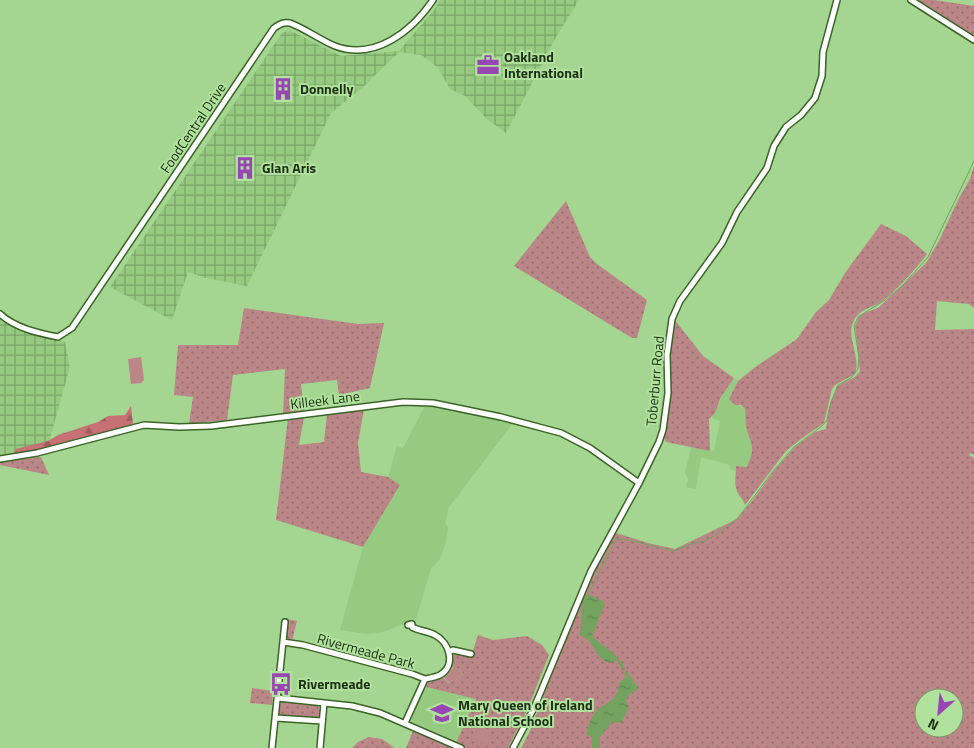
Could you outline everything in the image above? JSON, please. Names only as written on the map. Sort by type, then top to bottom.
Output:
[{"type":"street","name":"FoodCentral Drive","points":[[0,314],[29,329],[58,338],[72,328],[274,28],[285,22],[290,23],[336,47],[356,50],[372,49],[408,30],[433,0]]},
{"type":"street","name":"Toberburr Road","points":[[513,748],[534,708],[590,572],[639,483],[663,430],[668,394],[667,355],[675,310],[722,243],[737,212],[767,168],[774,146],[786,127],[801,115],[815,98],[822,76],[823,52],[837,0]]},
{"type":"street","points":[[911,0],[974,40]]},
{"type":"street","name":"Killeek Lane","points":[[0,459],[37,453],[144,425],[211,426],[404,402],[426,402],[501,417],[561,432],[590,448],[639,483]]},
{"type":"street","points":[[272,748],[286,622]]},
{"type":"street","points":[[408,626],[412,624],[412,627],[416,629],[435,634],[442,640],[449,652],[450,660],[446,670],[441,674],[425,679]]},
{"type":"street","name":"Rivermeade Park","points":[[283,642],[303,645],[425,679],[405,723]]},
{"type":"street","points":[[449,652],[454,650],[468,655]]},
{"type":"street","points":[[278,698],[360,708],[380,713],[461,748]]},
{"type":"street","points":[[320,748],[324,703]]},
{"type":"street","points":[[276,718],[322,721]]},
{"type":"shaded area","points":[[440,0],[579,0],[556,37],[506,133],[487,119],[465,96],[450,89],[438,68],[431,62],[421,55],[399,52],[362,88],[331,113],[247,286],[206,278],[188,272],[172,320],[110,287],[282,33],[289,30],[341,56],[399,51],[434,10]]},
{"type":"shaded area","points":[[917,0],[934,0],[974,6],[974,36]]},
{"type":"shaded area","points":[[974,166],[974,308],[969,304],[937,301],[935,330],[974,329],[974,455],[971,453],[969,455],[974,458],[974,748],[521,748],[530,731],[581,598],[616,533],[675,549],[737,519],[795,447],[815,432],[826,429],[828,411],[837,386],[855,377],[860,371],[855,326],[859,317],[878,308],[926,263],[939,241],[970,179]]},
{"type":"shaded area","points":[[566,201],[590,257],[647,300],[637,338],[632,338],[514,266]]},
{"type":"shaded area","points":[[881,224],[906,236],[927,254],[906,280],[881,302],[864,310],[854,320],[851,331],[856,362],[855,374],[835,385],[832,389],[824,423],[786,451],[745,505],[736,488],[736,466],[747,467],[752,454],[752,445],[746,425],[745,409],[741,405],[735,405],[729,399],[738,381],[797,339],[816,312],[829,300],[845,273]]},
{"type":"shaded area","points":[[244,308],[358,324],[384,323],[370,388],[339,395],[337,380],[301,384],[304,411],[283,415],[285,369],[233,375],[227,420],[189,424],[193,397],[174,395],[178,345],[238,345]]},
{"type":"shaded area","points":[[0,316],[7,323],[65,342],[70,367],[47,449],[0,455]]},
{"type":"shaded area","points":[[674,319],[703,356],[734,378],[721,397],[715,413],[709,419],[710,451],[666,442],[664,438],[669,409]]},
{"type":"shaded area","points":[[141,357],[144,380],[141,383],[131,384],[128,359]]},
{"type":"shaded area","points":[[734,378],[738,381],[729,399],[745,409],[747,426],[752,440],[751,461],[747,467],[736,466],[736,471],[729,469],[730,465],[701,457],[696,489],[686,487],[688,479],[685,473],[691,447],[714,451],[720,421],[711,418],[726,388]]},
{"type":"shaded area","points":[[433,403],[513,423],[449,507],[445,523],[448,527],[446,542],[440,559],[431,569],[416,619],[383,632],[366,634],[340,630],[363,547],[400,486],[388,477],[397,446],[403,448],[426,404]]},
{"type":"shaded area","points":[[364,409],[358,443],[361,472],[388,477],[400,485],[363,547],[276,520],[288,418],[304,417],[299,445],[324,442],[327,414]]},
{"type":"shaded area","points":[[41,457],[49,475],[0,465],[0,462]]},
{"type":"shaded area","points":[[287,619],[297,621],[292,641],[286,637]]},
{"type":"shaded area","points":[[478,635],[493,640],[527,636],[542,645],[549,655],[526,713],[508,748],[467,748],[456,743],[476,699],[426,687],[427,682],[442,677],[449,683],[453,680],[455,681],[463,673],[455,666],[451,667],[455,653],[471,657]]},
{"type":"shaded area","points":[[455,666],[463,673],[454,682],[452,680],[450,683],[444,678]]},
{"type":"shaded area","name":"Mary Queen of Ireland National School","points":[[426,687],[476,699],[457,741],[413,722],[411,718]]},
{"type":"shaded area","points":[[252,688],[273,691],[272,705],[250,703]]},
{"type":"shaded area","points":[[282,702],[318,706],[320,715],[313,719],[281,716],[278,712]]},
{"type":"shaded area","points":[[475,727],[493,735],[488,746],[471,738]]},
{"type":"shaded area","points":[[413,731],[452,748],[406,748]]},
{"type":"shaded area","points":[[369,737],[382,739],[395,748],[352,748],[358,742]]},
{"type":"green space","points":[[131,406],[133,424],[41,451],[13,454],[16,449],[48,441],[58,435],[98,422],[108,416],[125,415]]},
{"type":"water","points":[[588,594],[603,601],[605,605],[592,636],[619,659],[625,669],[622,670],[617,660],[610,663],[601,658],[590,642],[580,635],[583,599]]},
{"type":"water","points":[[627,671],[637,686],[637,690],[630,694],[626,700],[629,708],[621,723],[612,722],[600,737],[596,738],[586,735],[596,711],[616,695],[619,683],[626,677],[624,672]]},
{"type":"waterway","points":[[588,595],[616,540],[624,539],[674,551],[705,541],[737,519],[794,447],[822,426],[827,420],[831,402],[838,385],[851,378],[858,369],[859,357],[854,326],[858,317],[885,300],[902,286],[928,257],[974,161]]},
{"type":"waterway","points":[[596,738],[596,748]]},
{"type":"place","name":"Oakland International","points":[[488,65]]},
{"type":"place","name":"Donnelly","points":[[283,89]]},
{"type":"place","name":"Glan Aris","points":[[245,168]]},
{"type":"place","name":"Rivermeade","points":[[281,684]]},
{"type":"place","name":"Mary Queen of Ireland National School","points":[[442,713]]}]
